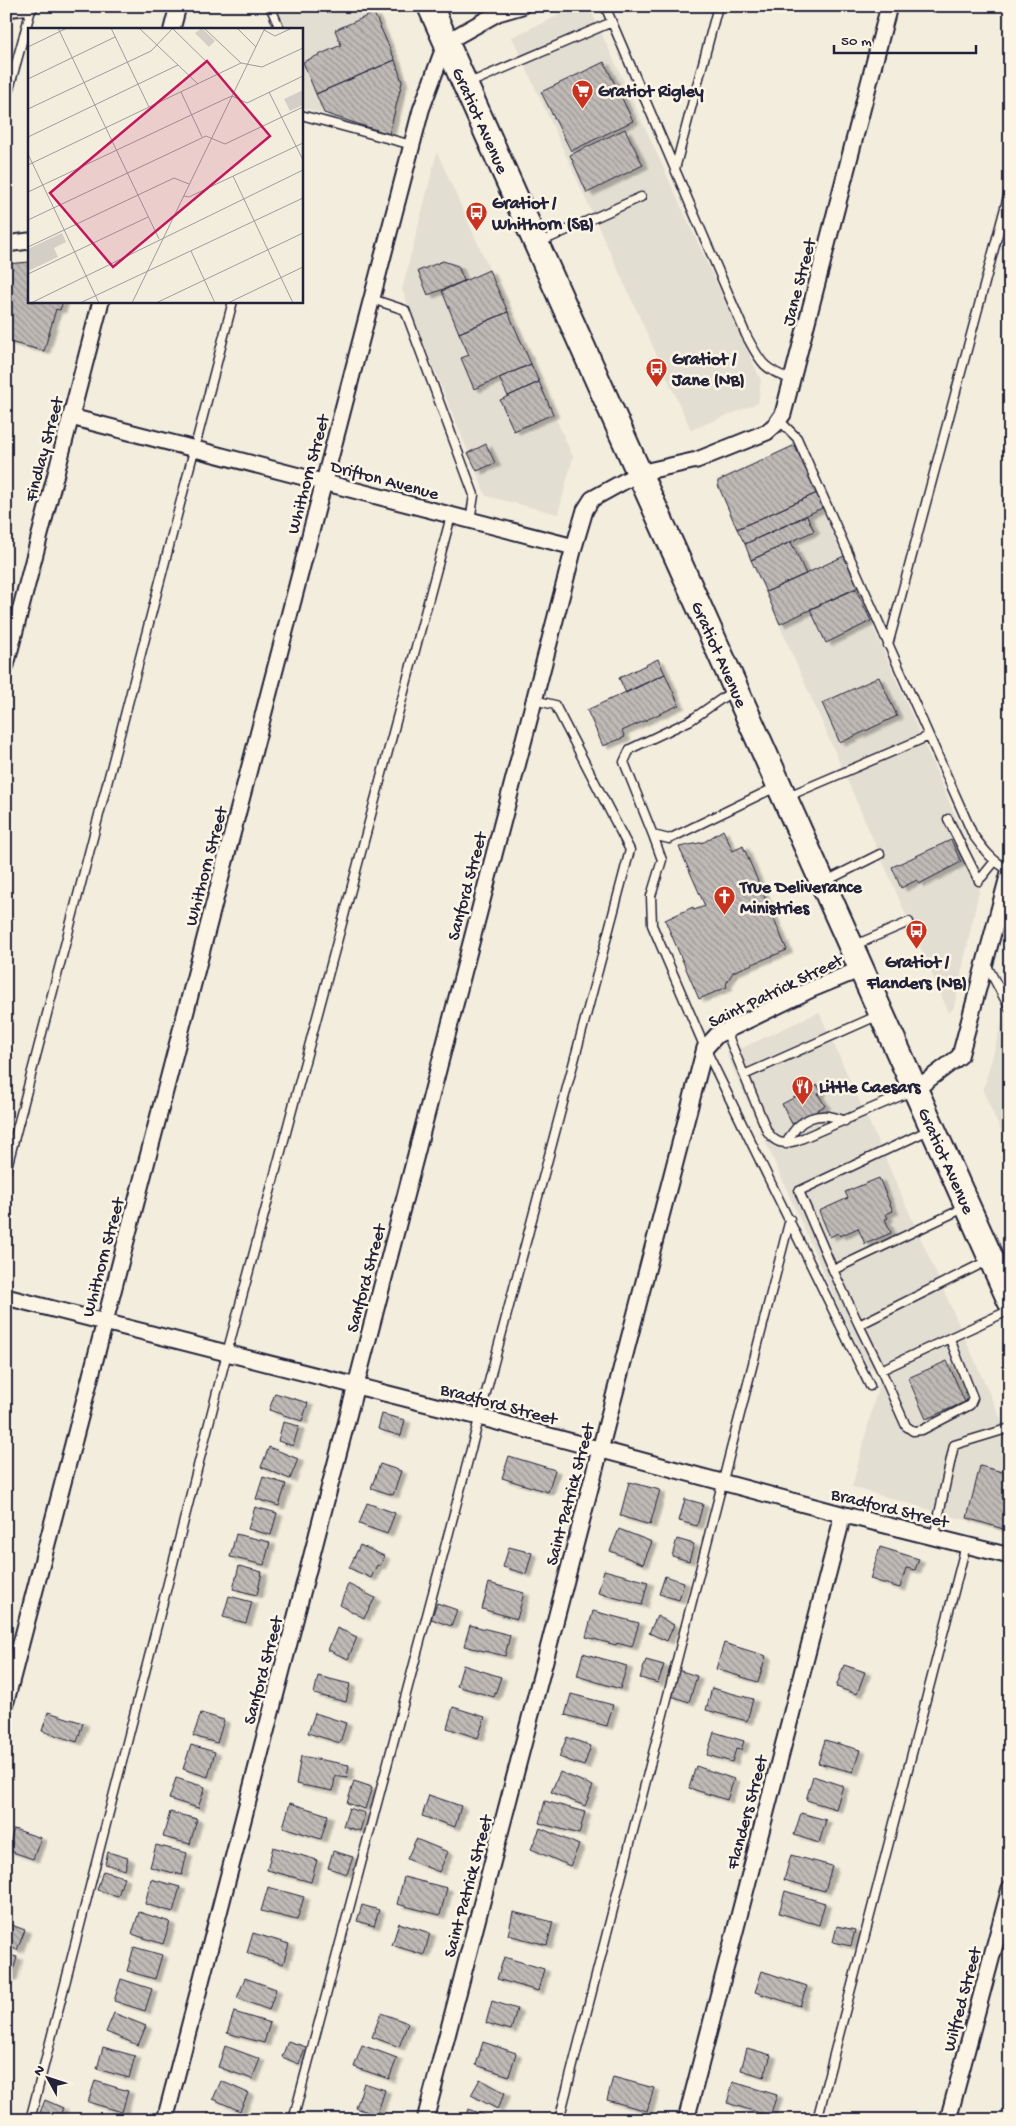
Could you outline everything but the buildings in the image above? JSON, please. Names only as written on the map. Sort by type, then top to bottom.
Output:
[{"type":"main road","name":"Gratiot Avenue","points":[[430,6],[1010,1301]]},
{"type":"street","points":[[6,9],[31,6]]},
{"type":"street","points":[[172,28],[178,6]]},
{"type":"street","points":[[446,42],[498,13],[522,6]]},
{"type":"street","name":"Jane Street","points":[[779,420],[783,414],[889,6]]},
{"type":"street","name":"Whithorn Street","points":[[6,1701],[421,110],[446,42]]},
{"type":"street","points":[[6,244],[28,241]]},
{"type":"street","name":"Findlay Street","points":[[6,665],[101,302]]},
{"type":"street","name":"Drifton Avenue","points":[[71,417],[574,547]]},
{"type":"street","points":[[639,473],[697,460],[767,432],[779,420]]},
{"type":"street","name":"Sanford Street","points":[[164,2120],[574,547],[585,510],[592,499],[639,473]]},
{"type":"street","points":[[916,1089],[960,1056],[1010,869]]},
{"type":"street","name":"Saint Patrick Street","points":[[425,2120],[705,1048],[710,1041],[726,1031],[812,988],[861,969]]},
{"type":"street","name":"Bradford Street","points":[[6,1297],[478,1417],[840,1514],[1010,1556]]},
{"type":"street","name":"Flanders Street","points":[[686,2120],[840,1527],[840,1514]]},
{"type":"street","name":"Wilfred Street","points":[[948,2120],[1010,1888]]},
{"type":"lane","points":[[6,100],[31,6]]},
{"type":"lane","points":[[270,6],[280,28]]},
{"type":"lane","points":[[605,6],[746,336],[760,361],[772,372],[792,380]]},
{"type":"lane","points":[[675,169],[718,6]]},
{"type":"lane","points":[[465,84],[612,22]]},
{"type":"lane","points":[[302,115],[412,145]]},
{"type":"lane","points":[[888,645],[1010,189]]},
{"type":"lane","points":[[536,244],[641,197]]},
{"type":"lane","points":[[372,299],[405,310],[474,495],[470,521]]},
{"type":"lane","points":[[6,1172],[233,302]]},
{"type":"lane","points":[[779,420],[797,438],[929,736],[959,813],[987,855],[1010,869]]},
{"type":"lane","points":[[30,2120],[227,1353],[451,516]]},
{"type":"lane","points":[[735,688],[691,720],[630,749],[624,762],[662,860],[651,896],[652,925],[705,1048],[870,1386]]},
{"type":"lane","points":[[293,2120],[630,850],[555,705],[534,700]]},
{"type":"lane","points":[[653,835],[670,839],[782,792],[929,736]]},
{"type":"lane","points":[[948,819],[980,879],[995,861]]},
{"type":"lane","points":[[822,883],[880,854]]},
{"type":"lane","points":[[851,947],[909,922]]},
{"type":"lane","points":[[985,961],[1010,1009]]},
{"type":"lane","points":[[744,1075],[881,1014]]},
{"type":"lane","points":[[726,1031],[767,1131],[778,1143],[786,1144],[845,1121],[916,1089]]},
{"type":"lane","points":[[786,1144],[796,1127],[819,1115],[833,1115],[845,1121]]},
{"type":"lane","points":[[933,1128],[799,1191],[833,1270],[906,1426],[913,1431],[922,1430],[963,1410],[970,1405],[973,1398],[950,1339]]},
{"type":"lane","points":[[833,1270],[968,1206]]},
{"type":"lane","points":[[559,2120],[790,1220]]},
{"type":"lane","points":[[859,1325],[991,1259]]},
{"type":"lane","points":[[881,1370],[1010,1310]]},
{"type":"lane","points":[[934,1537],[954,1445],[1010,1428]]},
{"type":"lane","points":[[817,2120],[966,1545]]},
{"type":"shaded area","points":[[270,6],[371,6],[404,78],[392,134],[302,107],[302,28],[281,28]]},
{"type":"shaded area","points":[[579,6],[589,6],[761,380],[758,403],[691,430],[512,37]]},
{"type":"shaded area","points":[[437,152],[573,457],[558,514],[486,496],[402,290]]},
{"type":"shaded area","points":[[794,445],[982,877],[954,1007],[949,1013],[716,480]]},
{"type":"shaded area","points":[[1005,1011],[1010,1022],[1010,1151],[983,1091]]},
{"type":"shaded area","points":[[819,1012],[1010,1440],[1010,1533],[852,1487],[882,1371],[868,1367],[837,1303],[727,1055]]},
{"type":"place","name":"Gratiot Rigley","points":[[582,109]]},
{"type":"place","name":"Gratiot / Whithorn (SB)","points":[[476,231]]},
{"type":"place","name":"Gratiot / Jane (NB)","points":[[656,387]]},
{"type":"place","name":"True Deliverance Ministries","points":[[724,915]]},
{"type":"place","name":"Gratiot / Flanders (NB)","points":[[917,950]]},
{"type":"place","name":"Little Caesars","points":[[803,1105]]}]
